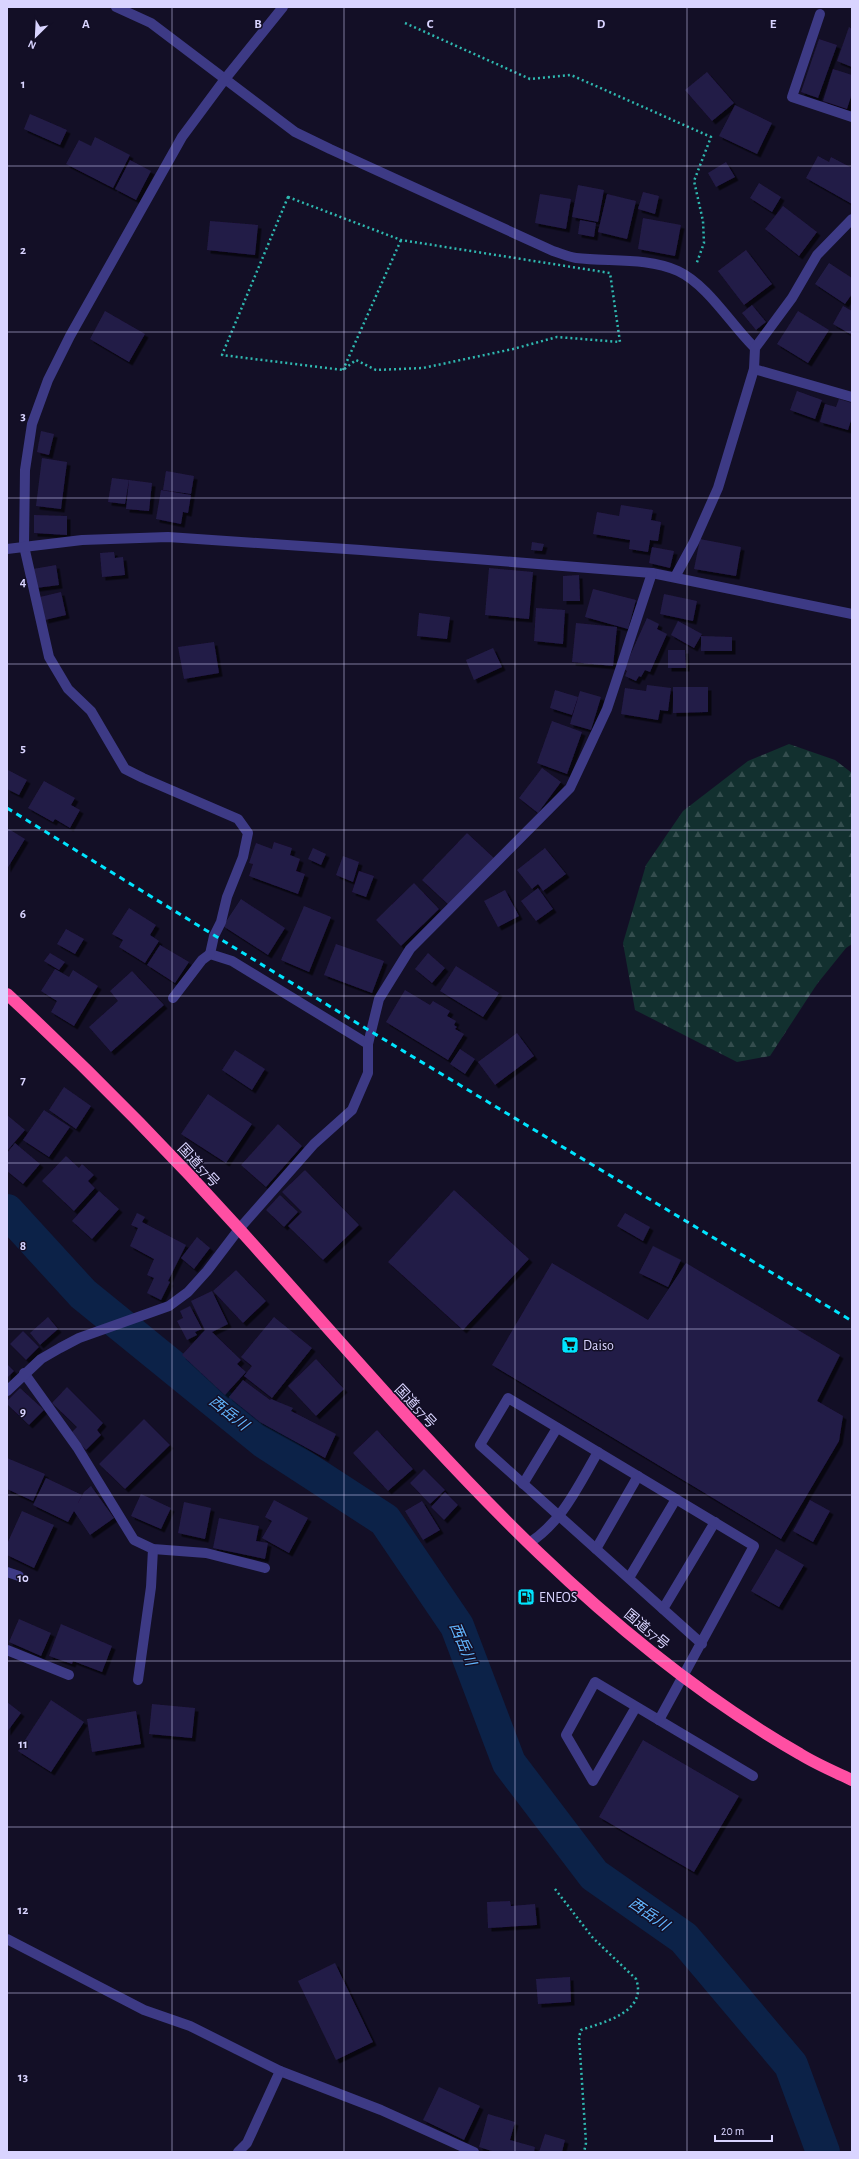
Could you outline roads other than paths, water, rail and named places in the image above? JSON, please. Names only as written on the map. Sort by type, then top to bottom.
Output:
[{"type":"highway","name":"国道57号","points":[[7,994],[138,1122],[239,1229],[411,1423],[574,1588],[682,1678],[801,1756],[852,1780]]},
{"type":"street","points":[[116,7],[151,23],[295,132],[553,251],[574,258],[649,263],[678,271],[729,316],[756,348]]},
{"type":"street","points":[[173,998],[202,960],[210,954],[214,936],[221,922],[227,897],[243,857],[248,833],[238,819],[125,769],[91,711],[68,689],[49,657],[24,546],[25,470],[32,424],[48,380],[70,336],[182,137],[225,79],[284,7]]},
{"type":"street","points":[[820,14],[792,97],[852,118]]},
{"type":"street","points":[[675,577],[694,542],[718,488],[754,369],[756,348],[792,298],[817,255],[852,219]]},
{"type":"street","points":[[754,369],[852,397]]},
{"type":"street","points":[[7,548],[82,540],[168,537],[361,550],[652,573],[852,614]]},
{"type":"street","points":[[7,1391],[24,1373],[42,1359],[79,1338],[169,1306],[188,1292],[207,1271],[239,1229],[314,1144],[352,1110],[368,1073],[368,1044],[379,999],[410,949],[570,788],[607,709],[652,573]]},
{"type":"street","points":[[210,954],[232,961],[368,1044]]},
{"type":"street","points":[[24,1373],[77,1447],[134,1540],[153,1549],[206,1553],[265,1568]]},
{"type":"street","points":[[659,1720],[702,1644],[754,1546],[508,1398],[480,1445],[702,1644]]},
{"type":"street","points":[[523,1484],[557,1428]]},
{"type":"street","points":[[529,1543],[544,1533],[560,1517],[598,1452]]},
{"type":"street","points":[[596,1549],[638,1476]]},
{"type":"street","points":[[629,1578],[676,1499]]},
{"type":"street","points":[[663,1609],[715,1522]]},
{"type":"street","points":[[138,1680],[151,1587],[153,1549]]},
{"type":"street","points":[[7,1650],[69,1675]]},
{"type":"street","points":[[636,1707],[593,1781],[566,1735],[595,1682],[753,1776]]},
{"type":"street","points":[[7,1939],[144,2010],[190,2026],[280,2071],[380,2110],[474,2152]]},
{"type":"street","points":[[238,2152],[247,2143],[280,2071]]},
{"type":"waterway","name":"西岳川","points":[[7,1211],[83,1294],[265,1442],[385,1520],[457,1626],[509,1763],[594,1875],[684,1938],[791,2065],[823,2152]]},
{"type":"railway","points":[[7,808],[370,1031],[852,1321]]},
{"type":"place","name":"Daiso","points":[[570,1345]]},
{"type":"place","name":"ENEOS","points":[[526,1597]]}]
